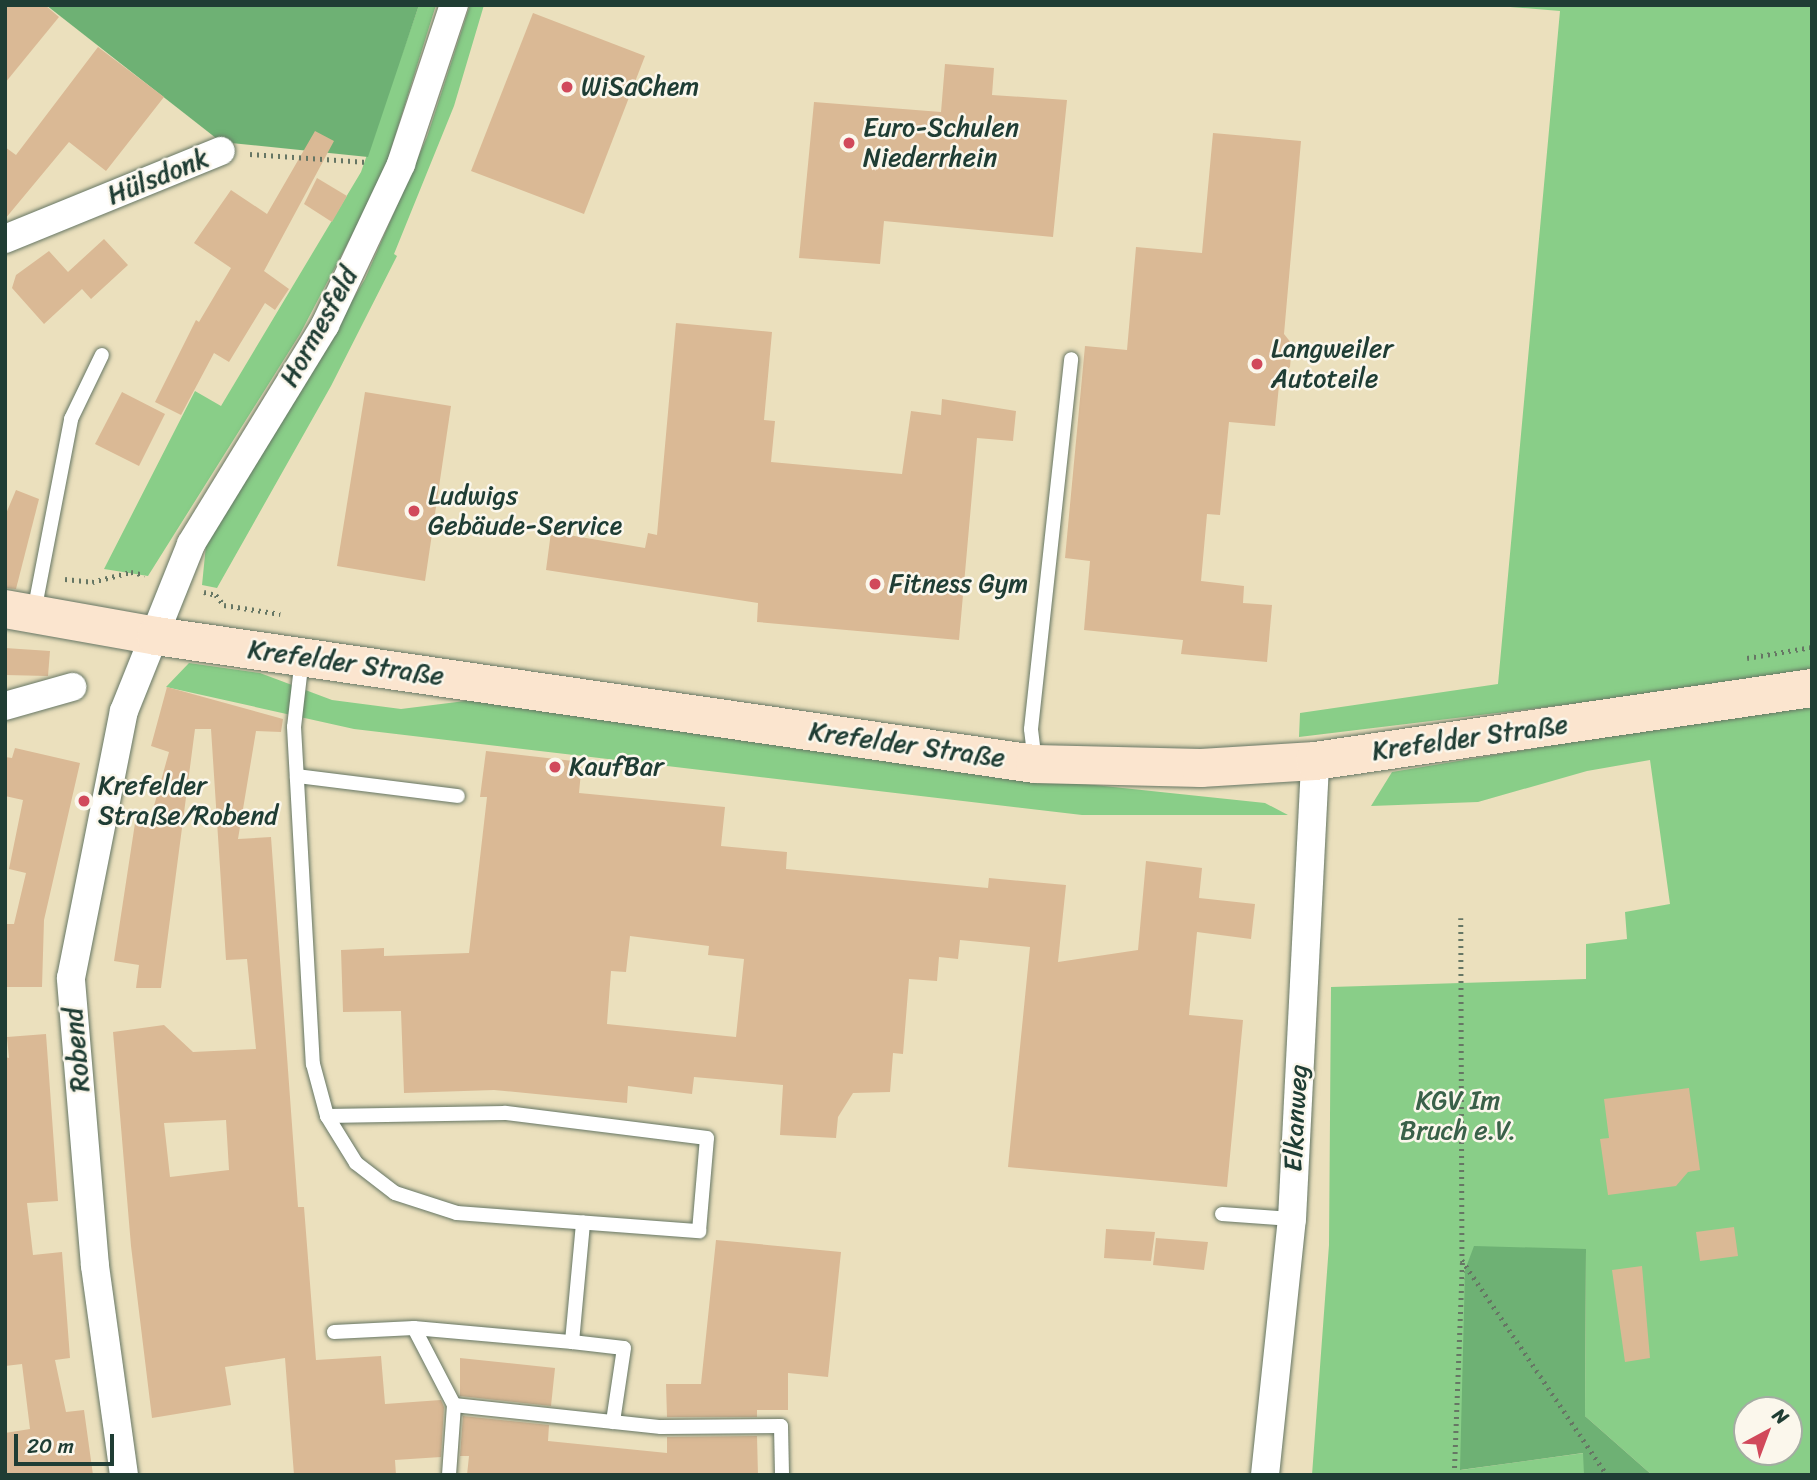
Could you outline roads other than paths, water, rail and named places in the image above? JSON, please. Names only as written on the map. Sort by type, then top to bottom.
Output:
[{"type":"main road","name":"Krefelder Straße","points":[[20,611],[156,636],[1035,764],[1200,768],[1315,761],[1812,688]]},
{"type":"street","name":"Hormesfeld","points":[[156,636],[191,544],[325,325],[401,164],[454,5]]},
{"type":"street","name":"Hülsdonk","points":[[5,239],[221,152]]},
{"type":"street","name":"Robend","points":[[124,1475],[95,1266],[71,978],[124,710],[156,636]]},
{"type":"street","points":[[5,706],[72,687]]},
{"type":"street","name":"Elkanweg","points":[[1265,1475],[1292,1219],[1315,761]]},
{"type":"lane","points":[[20,611],[42,575],[71,419],[102,355]]},
{"type":"lane","points":[[1035,764],[1031,729],[1071,359]]},
{"type":"lane","points":[[302,657],[294,727],[313,1064],[327,1116],[356,1163],[395,1193],[457,1213],[699,1231],[708,1138],[505,1113],[327,1116]]},
{"type":"lane","points":[[297,776],[458,796]]},
{"type":"lane","points":[[1222,1214],[1292,1219]]},
{"type":"lane","points":[[572,1342],[583,1223]]},
{"type":"lane","points":[[414,1328],[454,1405],[449,1475]]},
{"type":"lane","points":[[334,1332],[414,1328],[624,1348],[613,1422]]},
{"type":"lane","points":[[454,1405],[613,1422],[781,1426],[782,1475]]},
{"type":"place","name":"WiSaChem","points":[[567,87]]},
{"type":"place","name":"Euro-Schulen Niederrhein","points":[[849,143]]},
{"type":"place","name":"Langweiler Autoteile","points":[[1257,364]]},
{"type":"place","name":"Ludwigs Gebäude-Service","points":[[414,511]]},
{"type":"place","name":"Fitness Gym","points":[[875,584]]},
{"type":"place","name":"KaufBar","points":[[555,767]]},
{"type":"place","name":"Krefelder Straße/Robend","points":[[84,801]]},
{"type":"park label","name":"KGV Im Bruch e.V.","points":[[1458,1116]]}]
